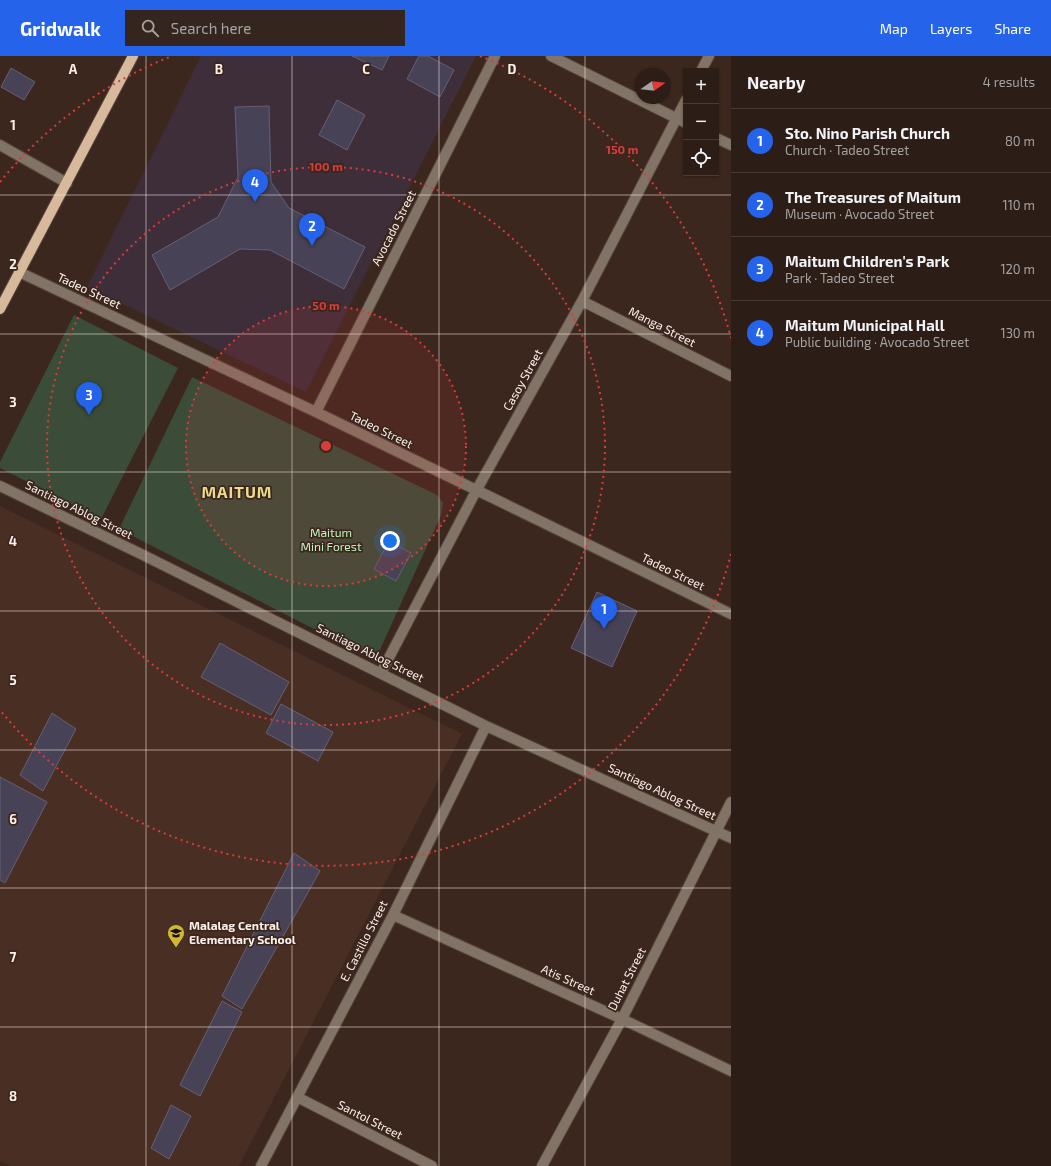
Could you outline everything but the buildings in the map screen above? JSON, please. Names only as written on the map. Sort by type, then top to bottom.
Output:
[{"type":"main road","points":[[0,309],[133,56]]},
{"type":"street","name":"Avocado Street","points":[[316,412],[496,56]]},
{"type":"street","points":[[551,56],[683,122]]},
{"type":"street","points":[[703,68],[709,56]]},
{"type":"street","name":"Casoy Street","points":[[381,674],[476,491],[582,300],[684,104]]},
{"type":"street","points":[[719,139],[731,145]]},
{"type":"street","points":[[0,145],[67,183]]},
{"type":"street","name":"Tadeo Street","points":[[19,272],[316,412],[731,614]]},
{"type":"street","name":"Manga Street","points":[[582,300],[731,376]]},
{"type":"street","name":"Santiago Ablog Street","points":[[0,486],[139,553],[486,726],[731,838]]},
{"type":"street","name":"E. Castillo Street","points":[[261,1166],[393,915],[486,726]]},
{"type":"street","name":"Duhat Street","points":[[542,1166],[622,1019],[731,802]]},
{"type":"street","name":"Atis Street","points":[[393,915],[622,1019],[731,1071]]},
{"type":"street","name":"Santol Street","points":[[297,1097],[432,1166]]},
{"type":"shaded area","points":[[201,56],[476,56],[306,392],[87,287]]},
{"type":"shaded area","name":"Malalag Central Elementary School","points":[[0,506],[462,734],[239,1166],[10,1166],[0,1161]]},
{"type":"green space","points":[[74,315],[178,368],[101,519],[0,468],[0,462]]},
{"type":"green space","name":"Maitum Mini Forest","points":[[192,377],[437,495],[443,503],[441,515],[379,652],[371,655],[363,654],[119,529]]},
{"type":"place","name":"Maitum Municipal Hall","points":[[255,202]]},
{"type":"place","name":"The Treasures of Maitum","points":[[312,246]]},
{"type":"place","name":"Maitum Children's Park","points":[[89,415]]},
{"type":"place","name":"Sto. Nino Parish Church","points":[[604,629]]},
{"type":"place","name":"Malalag Central Elementary School","points":[[176,948]]},
{"type":"district","name":"MAITUM","points":[[237,492]]}]
